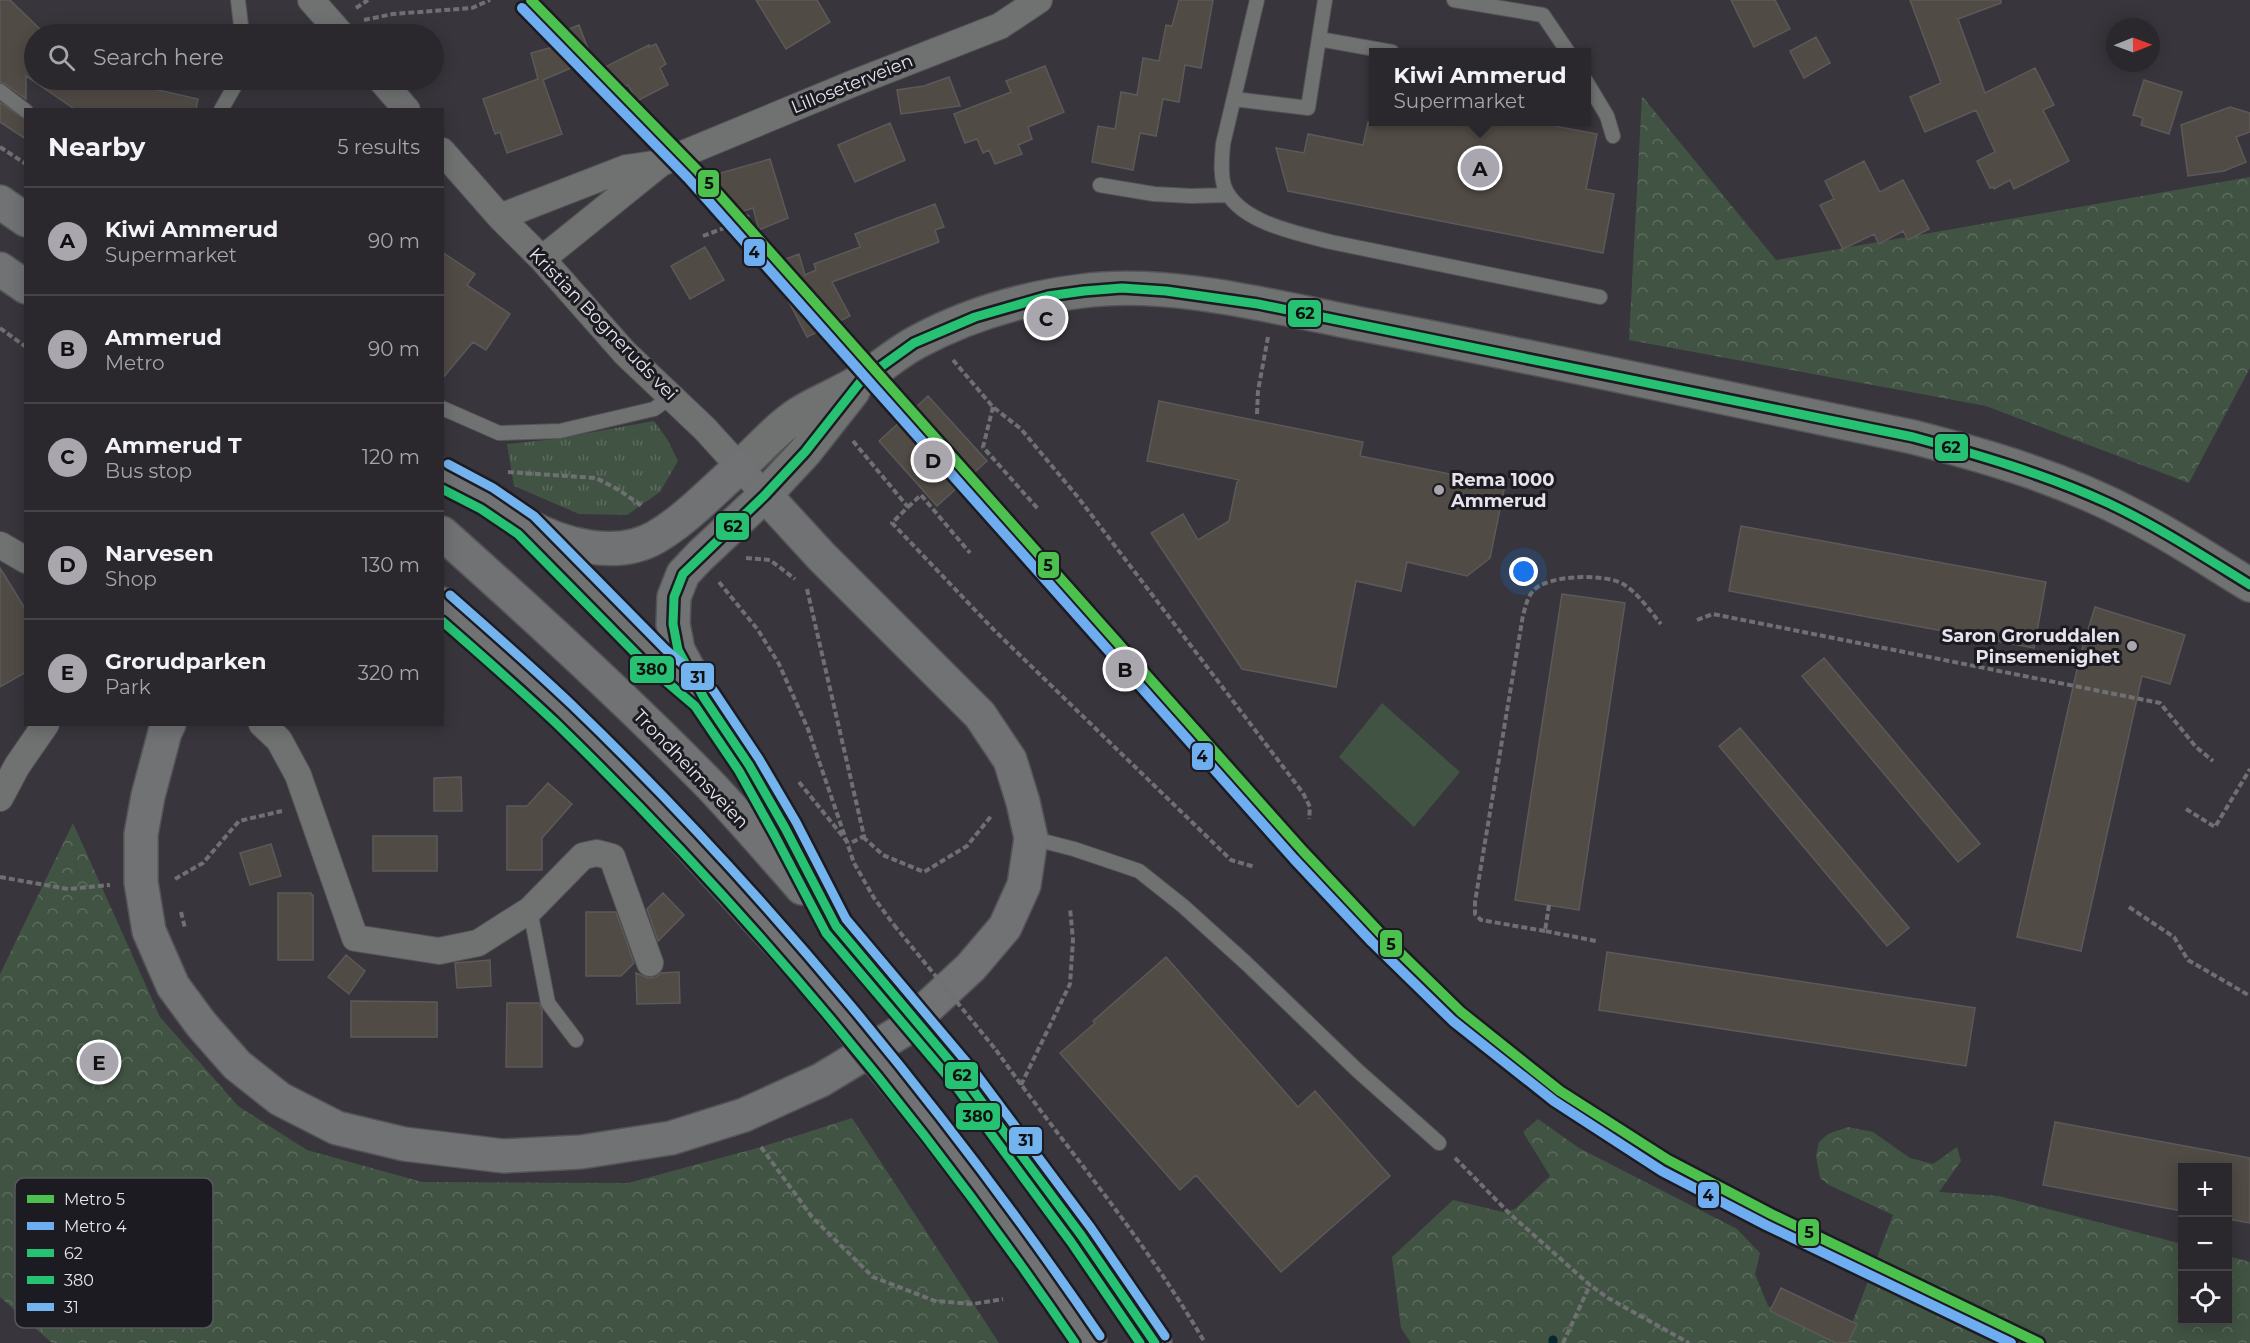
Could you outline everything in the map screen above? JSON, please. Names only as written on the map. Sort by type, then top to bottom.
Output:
[{"type":"highway","points":[[0,202],[24,219]]},
{"type":"highway","points":[[0,269],[24,286]]},
{"type":"highway","points":[[444,476],[487,499],[525,525],[588,547],[613,549],[653,539],[672,527],[740,467]]},
{"type":"highway","points":[[168,726],[148,796],[141,834],[141,882],[149,931],[173,986],[201,1024],[237,1065],[280,1099],[337,1128],[404,1144],[503,1156],[581,1152],[671,1138],[744,1115],[821,1080],[902,1031],[970,967],[1005,927],[1024,885],[1031,838],[1010,760],[980,715],[820,556],[765,495],[683,574],[674,597],[673,624],[678,651],[704,699],[749,765],[846,937]]},
{"type":"highway","name":"Trondheimsveien","points":[[444,535],[539,619],[711,786],[846,937],[964,1078],[1081,1235],[1155,1343]]},
{"type":"highway","points":[[444,606],[579,728],[625,774],[810,977],[922,1115],[996,1211],[1090,1343]]},
{"type":"street","points":[[311,0],[332,24]]},
{"type":"street","name":"Lilloseterveien","points":[[500,217],[626,168],[661,163],[854,82],[1001,25],[1039,0]]},
{"type":"street","points":[[390,90],[405,108]]},
{"type":"street","name":"Kristian Bogneruds vei","points":[[444,153],[625,353],[672,396],[765,495]]},
{"type":"street","name":"Lilloseterveien","points":[[542,259],[661,163]]},
{"type":"street","points":[[740,467],[798,414],[861,381],[914,344],[944,329],[1002,308],[1048,296],[1122,288],[1210,296],[1402,332],[1901,434],[1965,450],[2049,477],[2119,508],[2250,585]]},
{"type":"street","points":[[765,495],[805,452],[861,381]]},
{"type":"street","points":[[0,545],[24,559]]},
{"type":"street","points":[[0,798],[17,766],[45,726]]},
{"type":"street","points":[[264,726],[279,740],[298,775],[355,938],[440,951],[478,943],[530,910],[583,856],[597,853],[612,857],[650,963]]},
{"type":"lane","points":[[238,0],[241,24]]},
{"type":"lane","points":[[1257,0],[1223,144],[1221,167],[1224,185],[1239,208],[1295,233],[1419,261],[1600,297]]},
{"type":"lane","points":[[1234,99],[1308,108],[1325,0]]},
{"type":"lane","points":[[1455,0],[1543,15],[1565,48]]},
{"type":"lane","points":[[1319,39],[1370,48]]},
{"type":"lane","points":[[222,108],[232,90]]},
{"type":"lane","points":[[1591,90],[1607,116],[1613,136]]},
{"type":"lane","points":[[0,92],[24,110]]},
{"type":"lane","points":[[1100,184],[1154,194],[1229,195]]},
{"type":"lane","points":[[444,409],[499,433],[560,431],[654,409],[672,396]]},
{"type":"lane","points":[[525,525],[657,658],[704,699]]},
{"type":"lane","points":[[1031,838],[1074,849],[1139,871],[1183,906],[1246,963],[1358,1071],[1439,1143]]},
{"type":"lane","points":[[530,910],[548,1003],[576,1040]]},
{"type":"path","points":[[363,20],[393,14],[472,8],[490,0]]},
{"type":"path","points":[[0,147],[24,163]]},
{"type":"path","points":[[703,236],[745,220],[748,213]]},
{"type":"path","points":[[0,328],[24,346]]},
{"type":"path","points":[[1257,414],[1258,391],[1268,333]]},
{"type":"path","points":[[953,359],[993,407],[1021,429],[1077,496],[1304,793],[1310,807],[1309,819]]},
{"type":"path","points":[[993,407],[983,447],[1038,509]]},
{"type":"path","points":[[849,435],[908,507]]},
{"type":"path","points":[[499,472],[596,478],[642,506]]},
{"type":"path","points":[[970,553],[921,495],[892,523],[988,624],[1231,860],[1255,867]]},
{"type":"path","points":[[1596,941],[1481,920],[1475,914],[1475,902],[1523,615],[1528,597],[1536,587],[1564,579],[1592,576],[1610,578],[1623,584],[1661,624]]},
{"type":"path","points":[[719,582],[758,630],[779,664],[808,729],[859,872],[874,898],[996,1050],[1136,1239],[1183,1305],[1205,1343]]},
{"type":"path","points":[[807,589],[864,836],[883,855],[924,872],[967,846],[986,820],[998,810]]},
{"type":"path","points":[[1697,620],[1713,614],[2160,703],[2196,747],[2213,761]]},
{"type":"path","points":[[2186,808],[2215,827],[2250,769]]},
{"type":"path","points":[[175,879],[203,863],[239,821],[308,805]]},
{"type":"path","points":[[849,844],[864,836]]},
{"type":"path","points":[[0,877],[68,889],[113,884]]},
{"type":"path","points":[[1545,931],[1550,905]]},
{"type":"path","points":[[2128,907],[2174,937],[2188,960],[2250,996]]},
{"type":"path","points":[[1021,1085],[1070,984],[1073,940],[1070,908]]},
{"type":"path","points":[[1439,1143],[1510,1214],[1590,1285],[1608,1298],[1689,1343]]},
{"type":"path","points":[[761,1147],[812,1217],[873,1277],[935,1302],[973,1305],[1003,1299]]},
{"type":"path","points":[[1563,1343],[1590,1285]]},
{"type":"green space","points":[[1642,96],[1776,260],[2250,177],[2250,368],[2189,483],[1986,406],[1629,340]]},
{"type":"green space","points":[[654,421],[667,439],[678,461],[660,492],[627,515],[579,514],[514,486],[507,444],[555,439]]},
{"type":"green space","points":[[1382,703],[1460,772],[1414,827],[1339,757]]},
{"type":"green space","points":[[73,823],[160,1017],[238,1106],[307,1150],[422,1182],[628,1183],[761,1147],[852,1118],[999,1343],[52,1343],[35,1328],[213,1328],[213,1178],[15,1178],[15,1310],[0,1297],[0,974]]},
{"type":"green space","points":[[1538,1119],[1579,1148],[1737,1229],[1760,1253],[1755,1274],[1768,1306],[1845,1342],[1893,1215],[1829,1185],[1820,1178],[1816,1156],[1819,1142],[1828,1134],[1848,1127],[1873,1132],[1910,1158],[1933,1164],[1957,1147],[1961,1161],[1939,1192],[1999,1196],[2178,1243],[2178,1325],[2232,1325],[2232,1257],[2250,1262],[2250,1343],[1411,1343],[1401,1328],[1392,1257],[1453,1200],[1503,1212],[1515,1209],[1550,1176],[1523,1132]]},
{"type":"building","points":[[0,0],[10,0],[35,24],[24,24],[26,99],[0,82]]},
{"type":"building","points":[[756,0],[817,0],[830,22],[786,49]]},
{"type":"building","points":[[1179,0],[1213,0],[1201,68],[1185,65],[1179,102],[1163,99],[1156,136],[1140,133],[1133,170],[1092,162],[1098,126],[1115,129],[1121,92],[1137,95],[1143,58],[1159,61],[1166,25],[1172,26]]},
{"type":"building","points":[[1731,0],[1775,0],[1790,29],[1754,47]]},
{"type":"building","points":[[1910,0],[2001,0],[2001,3],[1958,19],[1985,93],[2035,68],[2054,105],[2043,110],[2069,161],[2014,189],[2010,180],[1994,189],[1990,188],[1977,161],[1995,152],[1976,110],[1925,132],[1910,97],[1941,83]]},
{"type":"building","points":[[579,25],[592,59],[543,80],[562,134],[507,153],[500,132],[495,134],[483,99],[538,79],[531,53],[553,47],[549,37]]},
{"type":"building","points":[[1816,37],[1830,63],[1804,78],[1790,51]]},
{"type":"building","points":[[656,44],[666,64],[660,68],[668,85],[637,101],[628,85],[617,90],[605,67],[649,45],[649,47]]},
{"type":"building","points":[[1045,66],[1064,112],[1028,127],[1032,139],[1018,145],[1022,154],[995,164],[989,150],[983,153],[977,139],[965,143],[954,114],[1011,92],[1006,81]]},
{"type":"building","points":[[949,77],[960,106],[901,114],[897,90],[924,86]]},
{"type":"building","points":[[2144,80],[2182,92],[2169,134],[2141,125],[2143,118],[2133,115]]},
{"type":"building","points":[[47,90],[158,90],[198,99],[196,108],[73,108]]},
{"type":"building","points":[[0,102],[24,119],[24,138],[0,122]]},
{"type":"building","points":[[2230,107],[2250,113],[2250,132],[2236,137],[2246,162],[2224,171],[2188,176],[2181,125]]},
{"type":"building","points":[[1368,122],[1369,126],[1555,126],[1597,134],[1586,189],[1614,194],[1603,253],[1288,191],[1276,148],[1304,153],[1308,134],[1363,145]]},
{"type":"building","points":[[890,123],[905,160],[855,182],[838,145]]},
{"type":"building","points":[[770,159],[788,218],[759,230],[753,208],[722,218],[710,176]]},
{"type":"building","points":[[1864,161],[1880,192],[1903,180],[1929,229],[1908,240],[1903,231],[1879,244],[1874,234],[1843,249],[1820,205],[1834,199],[1825,181]]},
{"type":"building","points":[[935,204],[944,227],[935,230],[939,242],[832,282],[850,316],[807,337],[770,265],[799,254],[805,275],[816,270],[814,264],[860,247],[855,234]]},
{"type":"building","points":[[705,247],[724,280],[690,299],[671,266]]},
{"type":"building","points":[[444,253],[475,274],[467,285],[510,314],[486,350],[473,342],[444,377]]},
{"type":"building","points":[[928,396],[987,461],[937,506],[879,441]]},
{"type":"building","points":[[1159,401],[1363,442],[1360,456],[1505,485],[1490,558],[1467,576],[1407,562],[1401,591],[1356,581],[1336,687],[1242,669],[1151,533],[1183,514],[1198,540],[1229,521],[1237,482],[1240,480],[1147,461]]},
{"type":"building","points":[[1741,526],[2046,582],[2034,648],[1729,591]]},
{"type":"building","points":[[0,568],[24,607],[24,673],[0,687]]},
{"type":"building","points":[[1562,594],[1625,603],[1579,910],[1515,900]]},
{"type":"building","points":[[2095,607],[2185,635],[2170,684],[2142,676],[2081,951],[2017,937],[2080,656]]},
{"type":"building","points":[[1824,658],[1980,844],[1958,862],[1802,676]]},
{"type":"building","points":[[1740,728],[1909,928],[1887,946],[1719,746]]},
{"type":"building","points":[[461,777],[462,811],[434,811],[434,778]]},
{"type":"building","points":[[548,783],[572,804],[542,838],[542,870],[507,870],[507,806],[527,806]]},
{"type":"building","points":[[373,836],[437,836],[437,871],[373,871]]},
{"type":"building","points":[[271,844],[281,876],[250,885],[240,853]]},
{"type":"building","points":[[278,893],[311,893],[313,895],[313,960],[278,960]]},
{"type":"building","points":[[663,893],[684,915],[658,941],[647,909]]},
{"type":"building","points":[[586,912],[616,912],[634,963],[621,976],[586,976]]},
{"type":"building","points":[[1607,952],[1975,1008],[1966,1066],[1599,1010]]},
{"type":"building","points":[[346,955],[365,971],[349,994],[328,977]]},
{"type":"building","points":[[1166,957],[1298,1107],[1315,1091],[1390,1176],[1281,1272],[1196,1175],[1180,1190],[1060,1053]]},
{"type":"building","points":[[490,960],[491,986],[457,988],[455,963]]},
{"type":"building","points":[[679,972],[680,1003],[637,1004],[636,973],[648,978],[656,977],[661,973]]},
{"type":"building","points":[[351,1001],[437,1002],[437,1037],[351,1037]]},
{"type":"building","points":[[507,1003],[539,1003],[542,1010],[542,1067],[506,1067]]},
{"type":"building","points":[[2055,1122],[2250,1158],[2250,1223],[2232,1220],[2232,1163],[2178,1163],[2178,1210],[2043,1185]]},
{"type":"building","points":[[1781,1288],[1857,1324],[1848,1343],[1836,1343],[1770,1311]]},
{"type":"metro line","name":"5","points":[[531,0],[697,170],[1303,851],[1381,934],[1461,1012],[1560,1091],[1668,1160],[1771,1214],[2039,1343]]},
{"type":"metro line","name":"4","points":[[522,8],[688,178],[1294,859],[1372,942],[1453,1021],[1554,1101],[1662,1171],[1766,1225],[2011,1343]]},
{"type":"transit line","name":"62","points":[[1155,1343],[1081,1235],[964,1078],[836,926],[749,765],[704,698],[678,650],[673,624],[674,597],[683,574],[765,495],[805,452],[861,381],[914,343],[975,317],[1048,296],[1084,291],[1122,288],[1166,291],[1258,304],[1913,437],[1938,444],[2036,474],[2108,503],[2162,531],[2250,585]]},
{"type":"transit line","name":"31","points":[[448,464],[493,488],[534,516],[665,649],[713,690],[759,759],[796,822],[846,919],[974,1071],[1091,1228],[1165,1336]]},
{"type":"transit line","name":"380","points":[[444,490],[481,509],[518,534],[648,666],[695,706],[739,771],[826,933],[955,1085],[1071,1242],[1140,1343]]},
{"type":"transit line","name":"31","points":[[450,595],[572,705],[715,851],[784,928],[852,1007],[981,1170],[1100,1336]]},
{"type":"transit line","name":"380","points":[[444,623],[557,724],[628,795],[766,944],[896,1099],[958,1179],[1075,1343]]},
{"type":"place","name":"Kiwi Ammerud","points":[[1480,168]]},
{"type":"place","name":"Ammerud T","points":[[1046,318]]},
{"type":"place","name":"Narvesen","points":[[933,460]]},
{"type":"place","name":"Rema 1000 Ammerud","points":[[1439,490]]},
{"type":"place","name":"Saron Groruddalen Pinsemenighet","points":[[2132,646]]},
{"type":"place","name":"Ammerud","points":[[1125,669]]},
{"type":"place","name":"Grorudparken","points":[[99,1062]]}]
